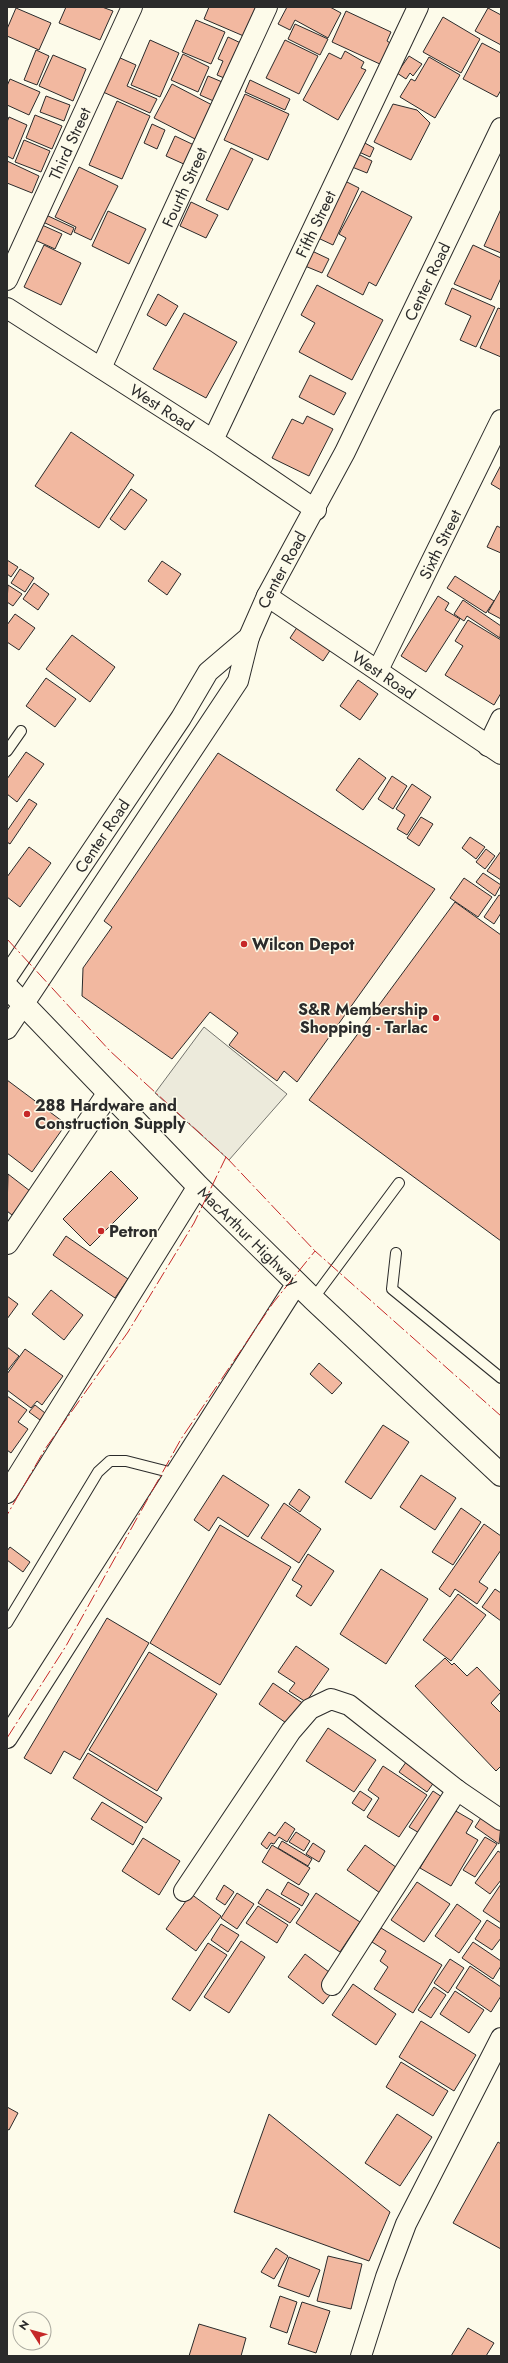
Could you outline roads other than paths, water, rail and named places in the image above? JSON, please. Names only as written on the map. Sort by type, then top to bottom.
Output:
[{"type":"main road","name":"MacArthur Highway","points":[[7,987],[108,1094],[198,1186],[313,1299],[501,1475]]},
{"type":"main road","points":[[7,1243],[108,1094]]},
{"type":"street","name":"Third Street","points":[[7,280],[132,7]]},
{"type":"street","name":"Fourth Street","points":[[101,368],[267,7]]},
{"type":"street","name":"Fifth Street","points":[[213,440],[418,7]]},
{"type":"street","name":"Center Road","points":[[7,977],[181,718],[208,672],[249,637],[267,596],[316,510],[346,452],[501,128]]},
{"type":"street","name":"West Road","points":[[7,308],[213,440],[316,510]]},
{"type":"street","name":"Sixth Street","points":[[378,670],[501,420]]},
{"type":"street","name":"West Road","points":[[267,596],[494,750]]},
{"type":"street","points":[[7,1029],[238,681],[249,637]]},
{"type":"street","points":[[494,750],[501,719]]},
{"type":"street","points":[[7,1493],[198,1186]]},
{"type":"street","points":[[7,1738],[177,1474],[297,1283]]},
{"type":"street","points":[[184,1891],[291,1731],[310,1709],[331,1699],[349,1705],[456,1790],[501,1820]]},
{"type":"street","points":[[332,1986],[456,1790]]},
{"type":"street","points":[[361,2356],[386,2277],[406,2224],[501,2038]]},
{"type":"lane","points":[[7,751],[21,730]]},
{"type":"lane","points":[[313,1299],[399,1183]]},
{"type":"lane","points":[[396,1253],[392,1289],[501,1378]]},
{"type":"lane","points":[[7,1623],[98,1472],[110,1462],[126,1460],[177,1474]]},
{"type":"place","name":"Wilcon Depot","points":[[244,944]]},
{"type":"place","name":"S&R Membership Shopping - Tarlac","points":[[436,1018]]},
{"type":"place","name":"288 Hardware and Construction Supply","points":[[27,1114]]},
{"type":"place","name":"Petron","points":[[101,1231]]}]
